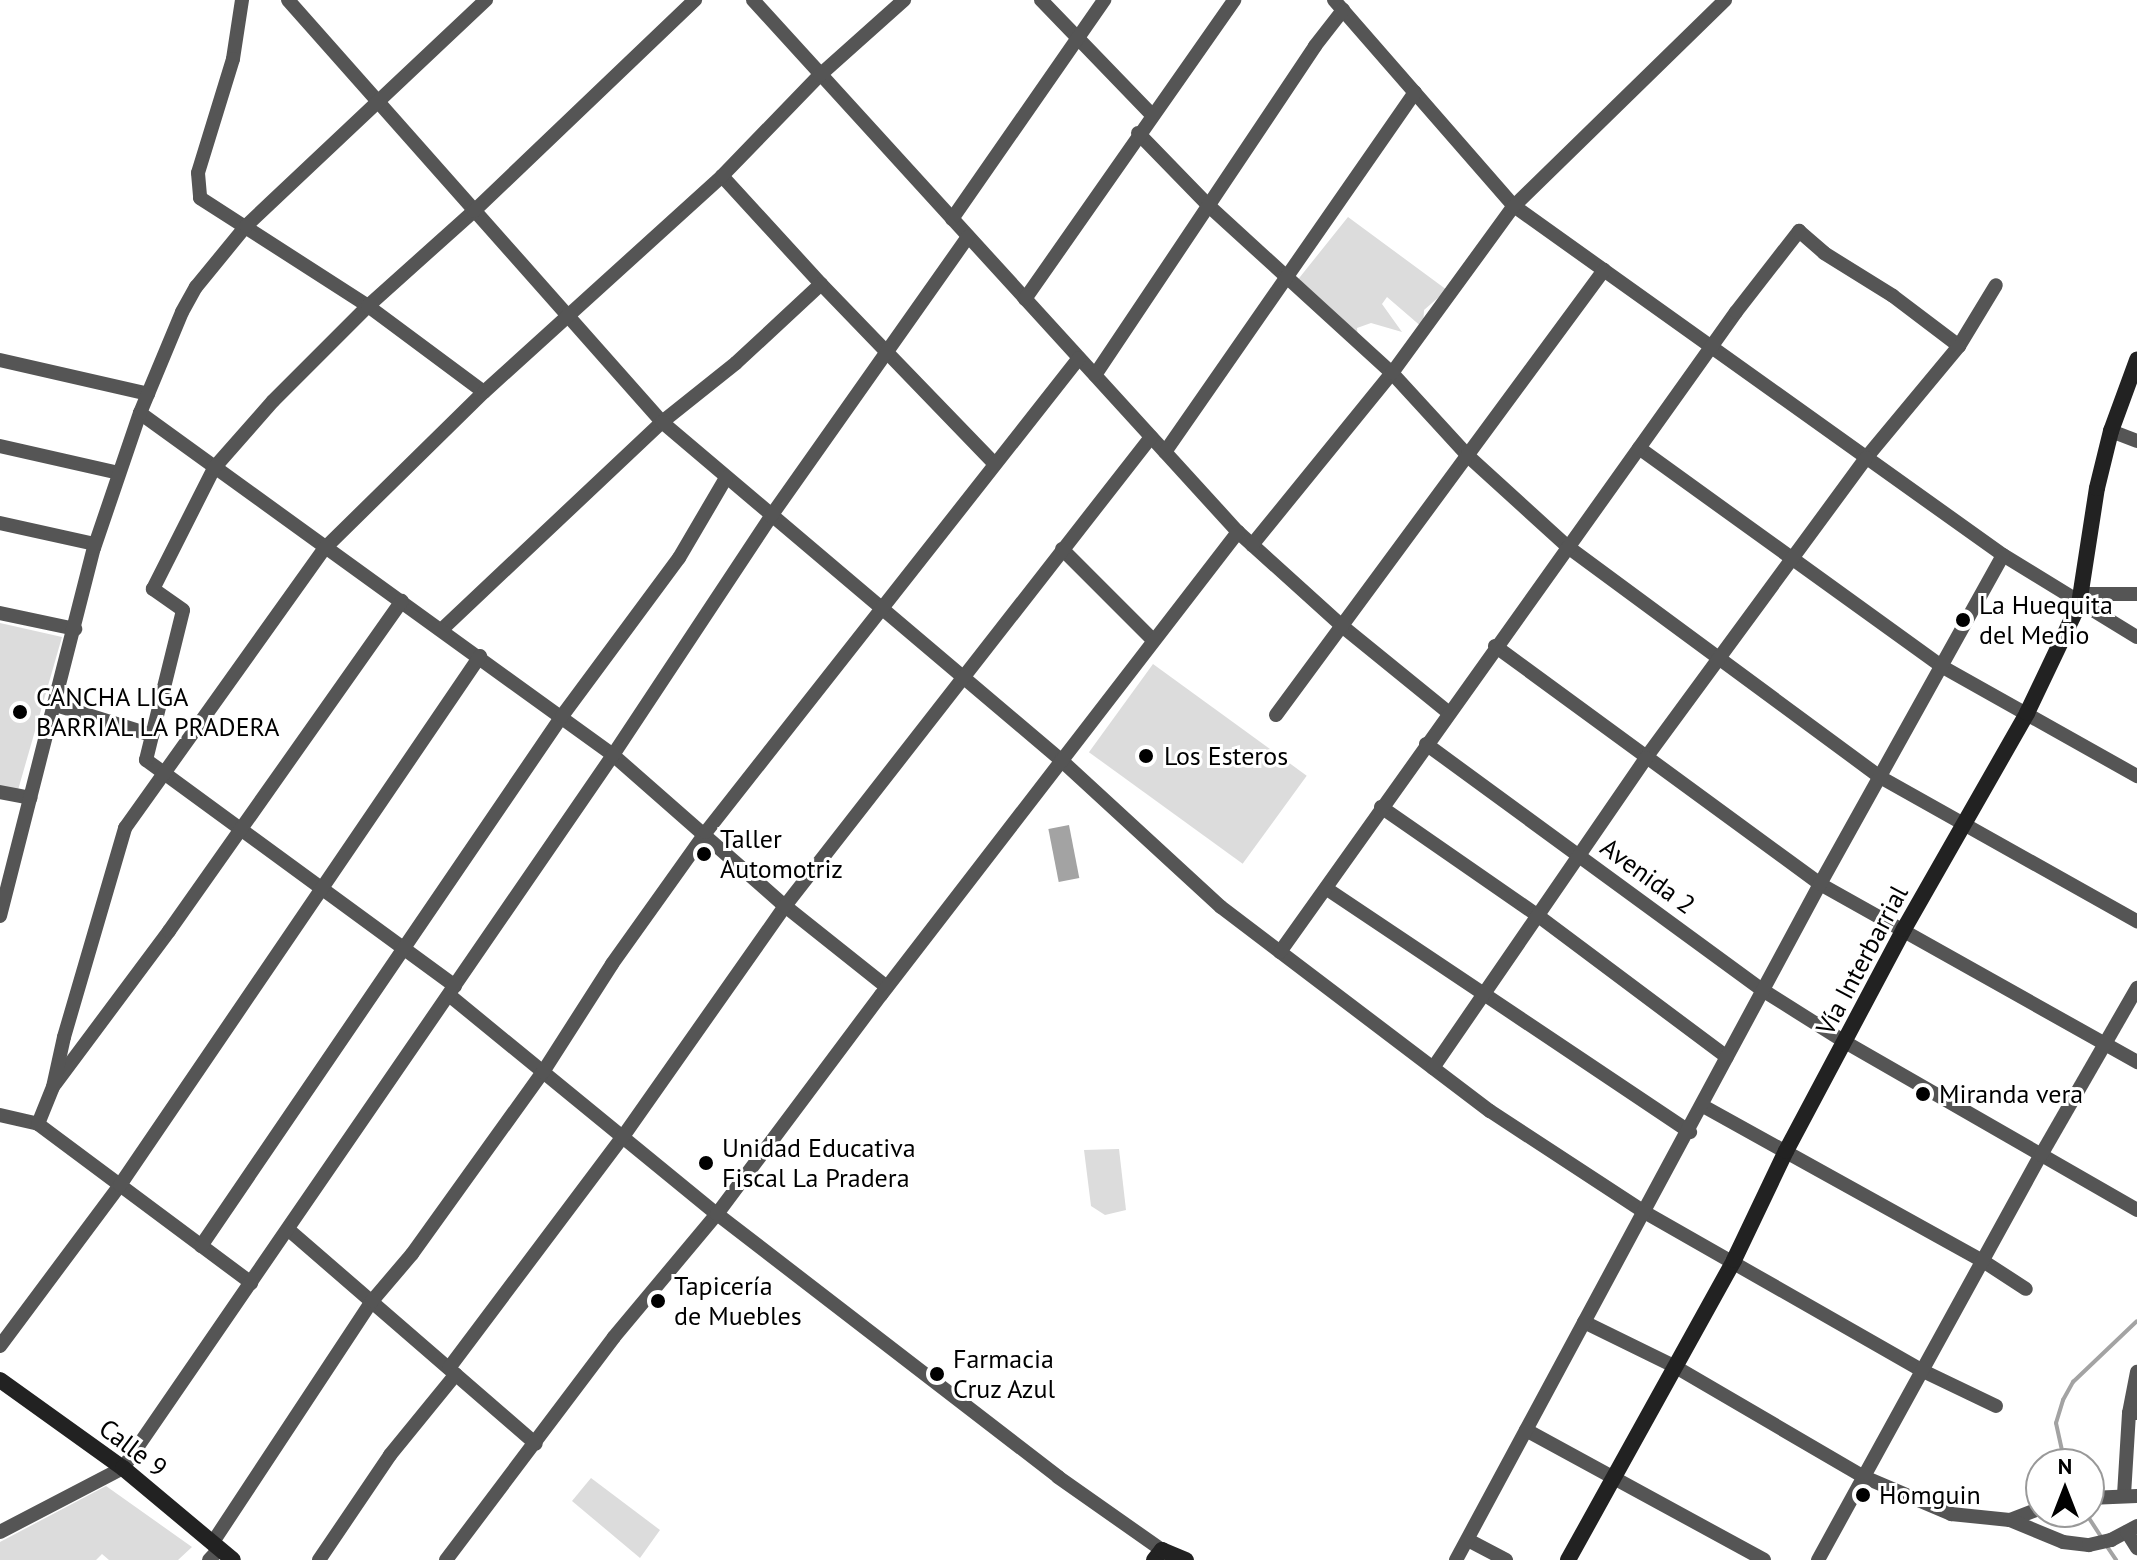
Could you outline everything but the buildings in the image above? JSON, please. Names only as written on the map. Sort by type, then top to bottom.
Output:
[{"type":"main road","name":"Vía Interbarrial","points":[[1568,1560],[1734,1260],[1786,1151],[1904,929],[2027,713],[2080,599],[2097,488],[2111,431],[2137,360]]},
{"type":"main road","name":"Calle 9","points":[[0,1380],[123,1468],[214,1550],[233,1560]]},
{"type":"main road","points":[[1158,1555],[1186,1560]]},
{"type":"street","points":[[242,0],[233,59],[196,186],[200,198],[368,306],[484,392]]},
{"type":"street","points":[[288,0],[662,422],[1061,760],[1167,860],[1280,952],[1490,1111],[1646,1213],[1734,1260],[1923,1371],[1996,1406]]},
{"type":"street","points":[[0,916],[4,884],[56,705],[95,544],[140,413],[182,312],[196,287],[246,226],[486,0]]},
{"type":"street","points":[[695,0],[474,211],[368,306],[273,401],[214,468],[153,589],[183,610],[146,760],[406,949],[622,1138],[1158,1555]]},
{"type":"street","points":[[753,0],[1238,532],[1342,626],[1448,712]]},
{"type":"street","points":[[1041,0],[1076,40],[1151,114]]},
{"type":"street","points":[[952,219],[1104,0]]},
{"type":"street","points":[[1025,299],[1151,114],[1234,0]]},
{"type":"street","points":[[1252,545],[1392,373],[1514,206],[1725,0]]},
{"type":"street","points":[[38,1124],[53,1087],[64,1037],[125,828],[325,548],[484,392],[722,176],[820,75],[899,2]]},
{"type":"street","points":[[1095,375],[1210,207],[1339,5],[1514,206],[2003,555],[2080,599],[2137,637]]},
{"type":"street","points":[[1165,452],[1415,92]]},
{"type":"street","points":[[1138,133],[1210,207],[1392,373],[1468,456],[1568,547],[1880,777],[2137,921]]},
{"type":"street","points":[[722,176],[821,284],[995,464]]},
{"type":"street","points":[[1280,952],[1495,646],[1799,231],[1824,253],[1893,296],[1959,346]]},
{"type":"street","points":[[0,1532],[123,1468],[290,1231],[771,516],[968,237]]},
{"type":"street","points":[[1276,715],[1604,270]]},
{"type":"street","points":[[442,629],[662,422],[736,363],[821,284]]},
{"type":"street","points":[[1433,1068],[1646,758],[1866,458],[1959,346],[1996,285]]},
{"type":"street","points":[[214,1550],[372,1301],[412,1254],[543,1072],[612,964],[706,832],[1079,358]]},
{"type":"street","points":[[0,360],[148,394]]},
{"type":"street","points":[[140,413],[613,755],[706,832],[785,906],[887,987]]},
{"type":"street","points":[[2111,431],[2137,441]]},
{"type":"street","points":[[319,1560],[390,1455],[622,1138],[785,906],[1151,437]]},
{"type":"street","points":[[0,446],[119,473]]},
{"type":"street","points":[[1639,448],[1941,666],[2137,776]]},
{"type":"street","points":[[201,1246],[562,716],[679,558],[726,478]]},
{"type":"street","points":[[0,523],[95,544]]},
{"type":"street","points":[[446,1560],[614,1337],[717,1214],[887,987],[1238,532]]},
{"type":"street","points":[[1062,549],[1153,640]]},
{"type":"street","points":[[1456,1560],[1690,1132],[1820,884],[2003,555]]},
{"type":"street","points":[[2080,599],[2137,594]]},
{"type":"street","points":[[53,1087],[402,601]]},
{"type":"street","points":[[0,613],[75,629]]},
{"type":"street","points":[[1495,646],[1820,884],[2137,1062]]},
{"type":"street","points":[[0,1346],[120,1185],[480,656]]},
{"type":"street","points":[[56,705],[152,735]]},
{"type":"street","name":"Avenida 2","points":[[1426,744],[1764,991],[1845,1042],[2137,1210]]},
{"type":"street","points":[[0,792],[30,798]]},
{"type":"street","points":[[1381,807],[1537,915],[1727,1057]]},
{"type":"street","points":[[1327,889],[1690,1132]]},
{"type":"street","points":[[1818,1560],[2041,1155],[2137,988]]},
{"type":"street","points":[[1703,1106],[1983,1261],[2026,1289]]},
{"type":"street","points":[[0,1115],[38,1124],[251,1283]]},
{"type":"street","points":[[290,1231],[536,1444]]},
{"type":"street","points":[[1584,1322],[1674,1366],[1864,1477],[1951,1514],[2010,1520],[2063,1542],[2089,1545],[2111,1540],[2132,1529],[2137,1548]]},
{"type":"street","points":[[2105,1497],[2131,1496],[2137,1372]]},
{"type":"street","points":[[1526,1430],[1764,1560]]},
{"type":"street","points":[[2010,1520],[2025,1514]]},
{"type":"street","points":[[1468,1540],[1506,1560]]},
{"type":"shaded area","points":[[1348,217],[1447,290],[1424,310],[1423,328],[1387,297],[1382,304],[1402,332],[1371,323],[1357,328],[1358,337],[1296,282]]},
{"type":"shaded area","name":"CANCHA LIGA BARRIAL LA PRADERA","points":[[0,623],[62,637],[18,790],[0,786]]},
{"type":"shaded area","points":[[1153,664],[1307,776],[1243,864],[1089,752]]},
{"type":"shaded area","points":[[1069,825],[1079,878],[1059,882],[1048,829]]},
{"type":"shaded area","points":[[1119,1149],[1126,1210],[1105,1215],[1091,1206],[1084,1150]]},
{"type":"shaded area","points":[[591,1478],[660,1530],[640,1558],[572,1501]]},
{"type":"shaded area","points":[[106,1486],[192,1547],[178,1560],[109,1560],[102,1554],[96,1560],[0,1560],[0,1542]]},
{"type":"waterway","points":[[2061,1448],[2056,1423],[2073,1382],[2137,1321]]},
{"type":"waterway","points":[[2095,1528],[2102,1538]]},
{"type":"waterway","points":[[2106,1545],[2116,1560]]},
{"type":"place","name":"La Huequita del Medio","points":[[1963,620]]},
{"type":"place","name":"CANCHA LIGA BARRIAL LA PRADERA","points":[[20,712]]},
{"type":"place","name":"Los Esteros","points":[[1146,756]]},
{"type":"place","name":"Taller Automotriz","points":[[704,854]]},
{"type":"place","name":"Miranda vera","points":[[1923,1094]]},
{"type":"place","name":"Unidad Educativa Fiscal La Pradera","points":[[706,1163]]},
{"type":"place","name":"Tapicería de Muebles","points":[[658,1301]]},
{"type":"place","name":"Farmacia Cruz Azul","points":[[937,1374]]},
{"type":"place","name":"Homguin","points":[[1863,1495]]}]
